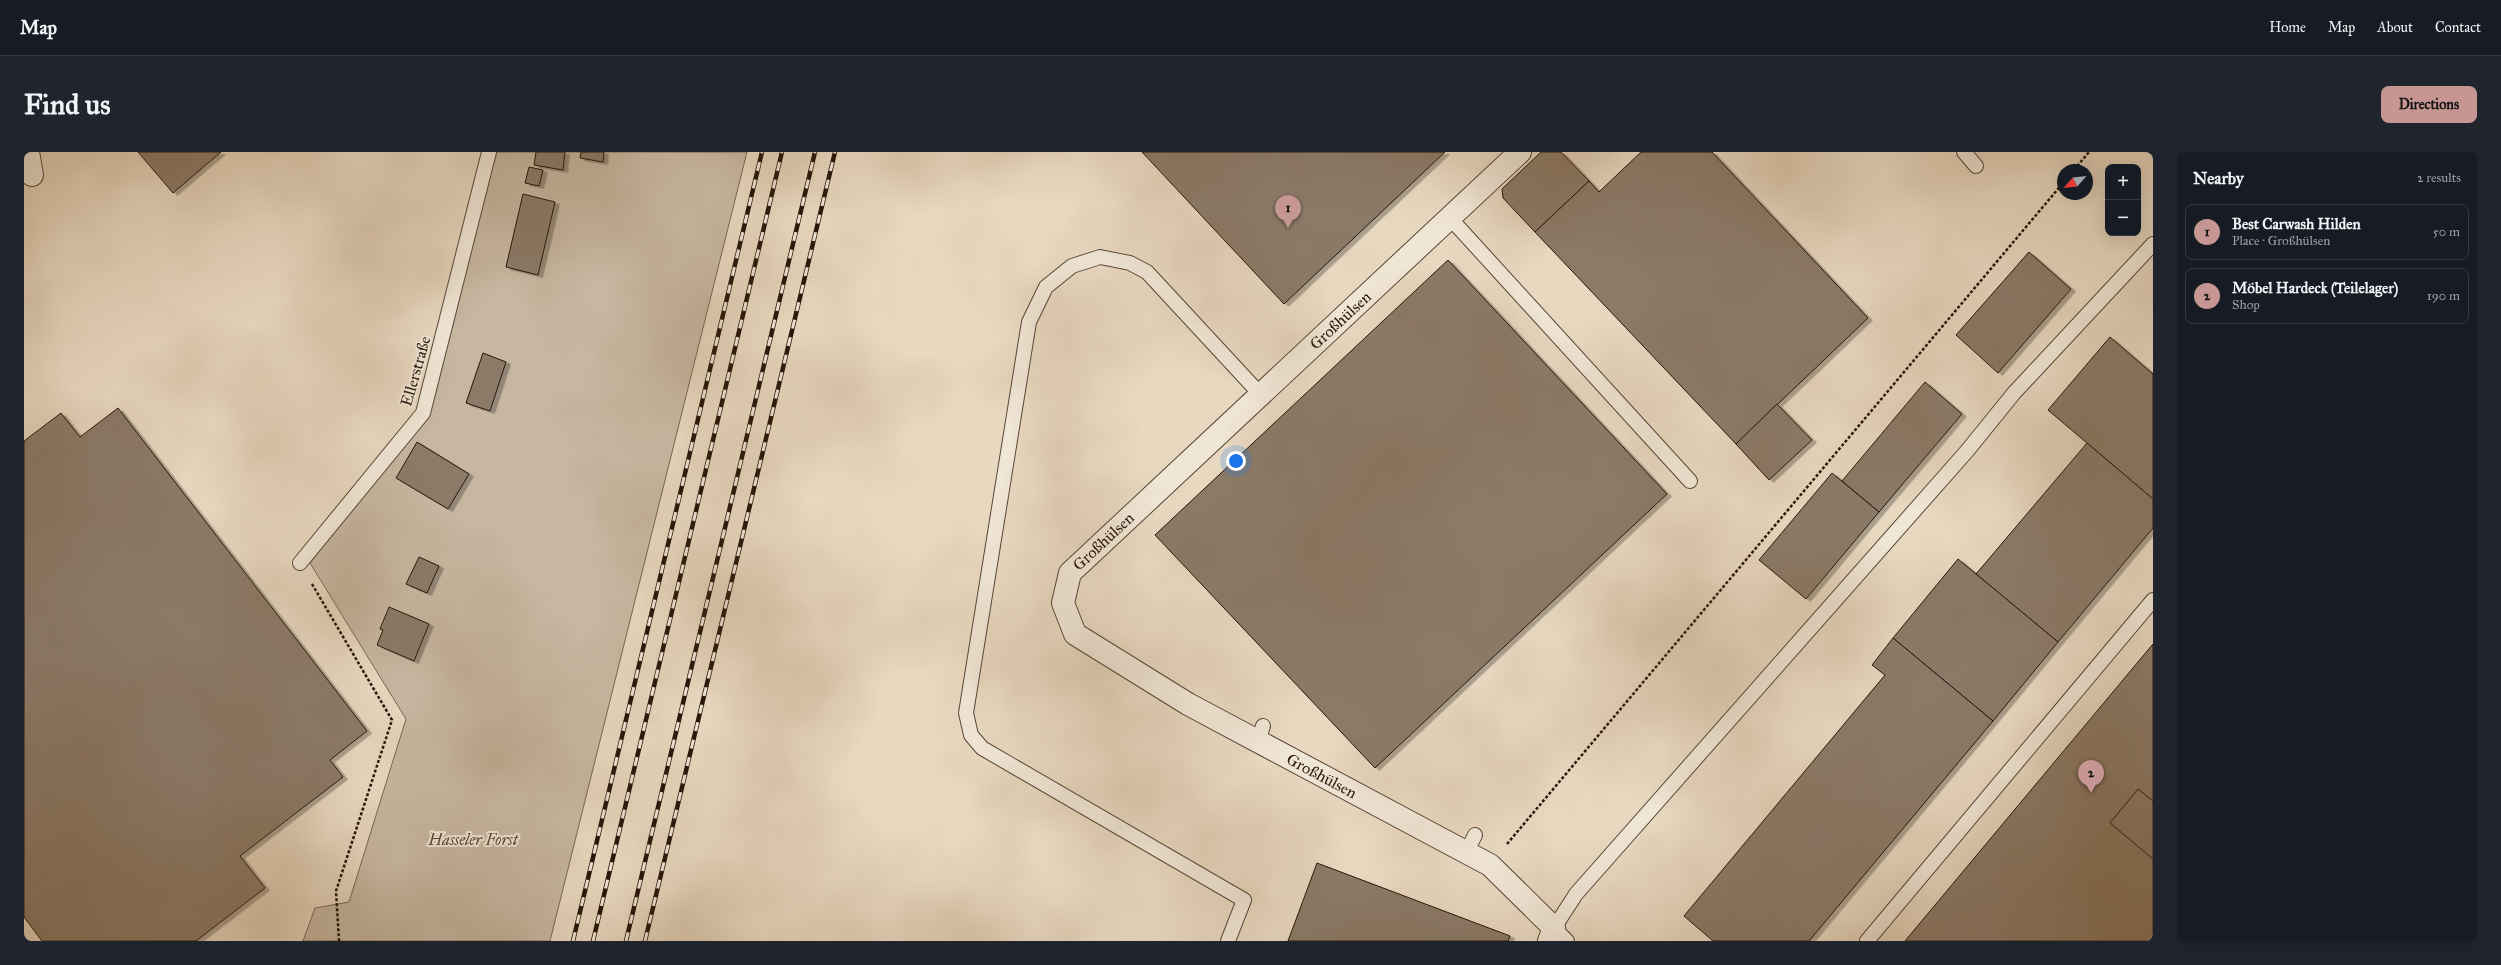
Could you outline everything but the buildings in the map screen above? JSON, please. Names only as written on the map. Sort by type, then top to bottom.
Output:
[{"type":"street","points":[[28,152],[32,175]]},
{"type":"street","name":"Großhülsen","points":[[1520,152],[1070,573],[1062,603],[1075,634],[1188,704],[1261,733],[1471,844],[1557,937]]},
{"type":"lane","name":"Ellerstraße","points":[[300,563],[423,413],[489,152]]},
{"type":"lane","points":[[1964,152],[1976,166]]},
{"type":"lane","points":[[1450,218],[1690,481]]},
{"type":"lane","points":[[1557,937],[1576,894],[1962,457],[2014,393],[2153,244]]},
{"type":"lane","points":[[1228,941],[1244,900],[982,748],[971,735],[966,713],[1029,322],[1046,287],[1072,266],[1100,257],[1130,263],[1142,269],[1147,272],[1260,394]]},
{"type":"lane","points":[[1867,941],[2153,600]]},
{"type":"path","points":[[2079,164],[2089,152]]},
{"type":"path","points":[[1504,847],[2057,190]]},
{"type":"path","points":[[300,563],[392,720],[336,891],[339,941]]},
{"type":"green space","name":"Hasseler Forst","points":[[495,152],[747,152],[550,941],[303,941],[315,908],[349,902],[406,719],[310,563],[428,416]]},
{"type":"railway","points":[[573,941],[762,152]]},
{"type":"railway","points":[[593,941],[782,152]]},
{"type":"railway","points":[[626,941],[815,152]]},
{"type":"railway","points":[[645,941],[835,152]]},
{"type":"place","name":"Best Carwash Hilden","points":[[1288,228]]},
{"type":"place","name":"Möbel Hardeck (Teilelager)","points":[[2091,793]]}]
